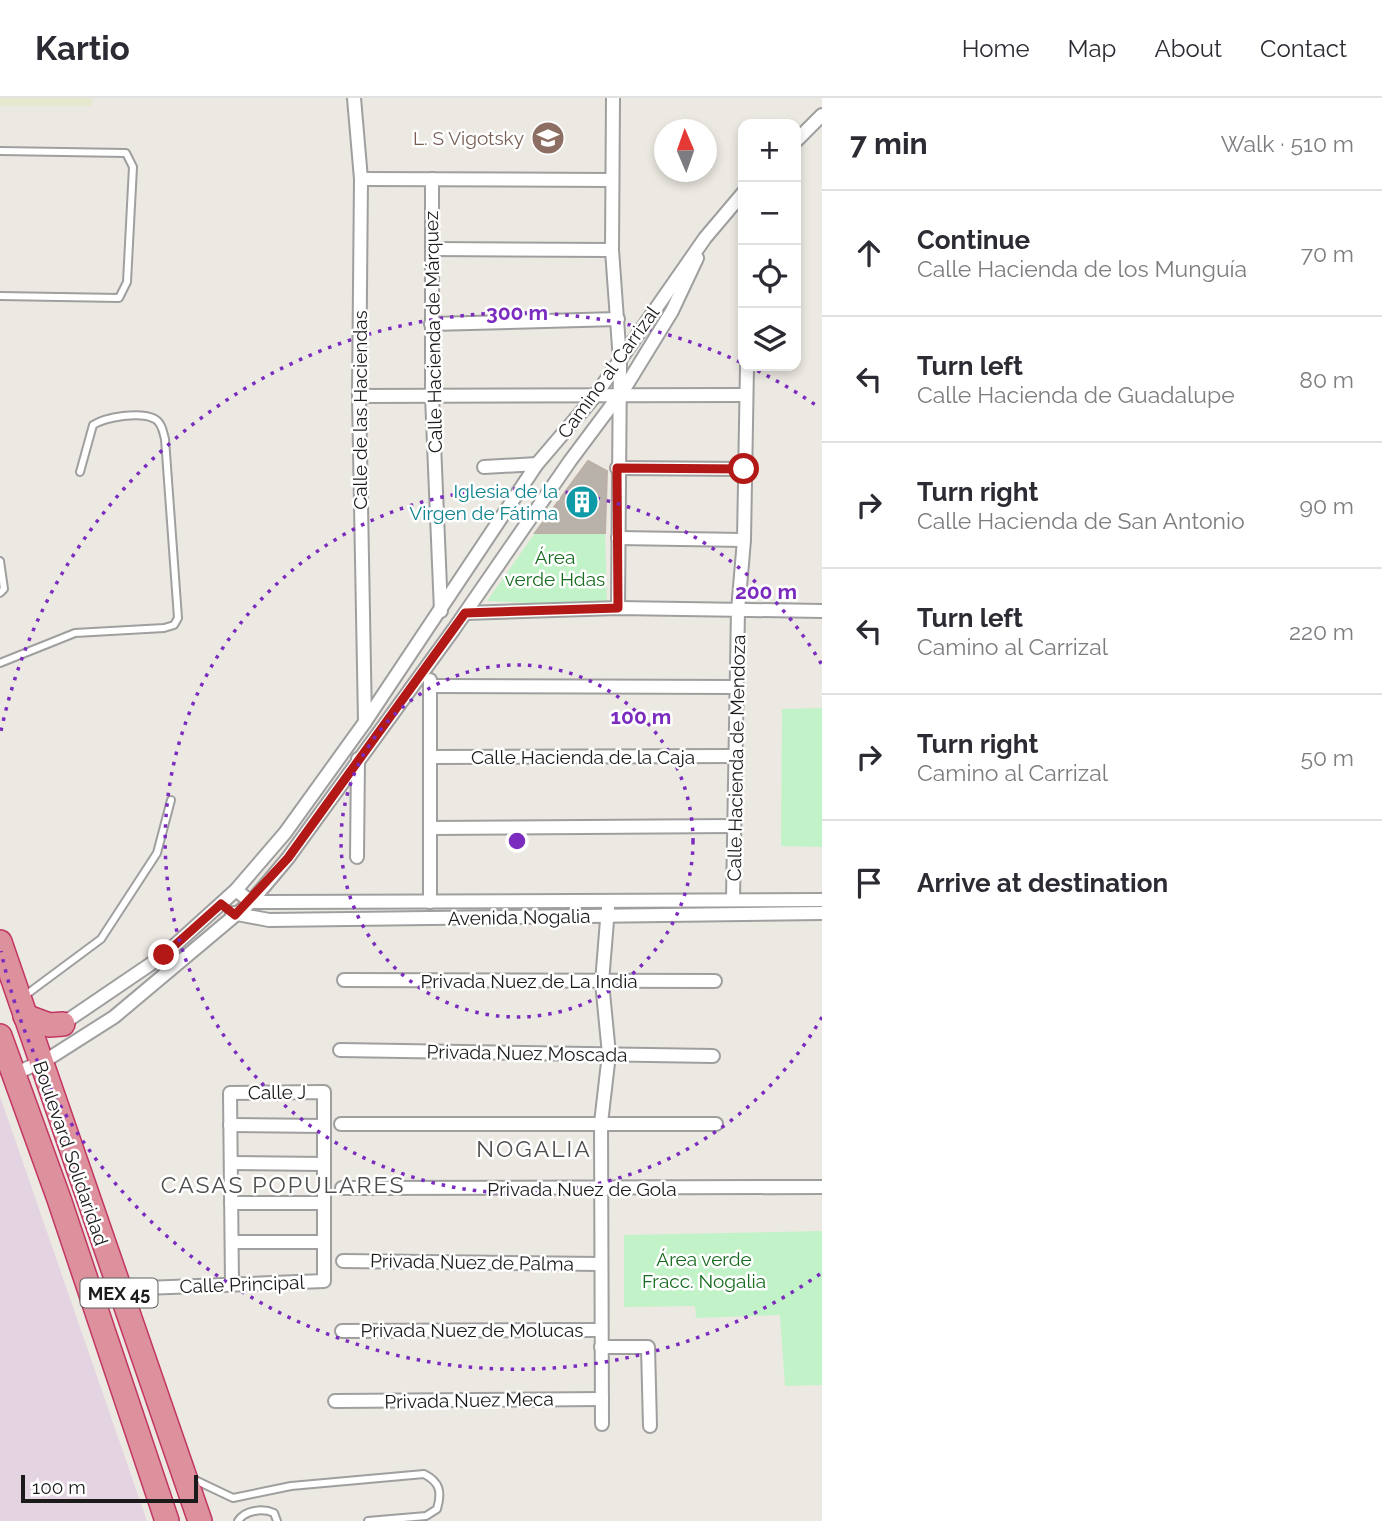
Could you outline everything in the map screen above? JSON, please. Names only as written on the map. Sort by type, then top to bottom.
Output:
[{"type":"highway","name":"Boulevard Solidaridad","points":[[0,942],[22,1008],[20,1048],[11,1076],[167,1521]]},
{"type":"highway","points":[[22,1008],[50,1025],[63,1024]]},
{"type":"highway","name":"Boulevard Solidaridad","points":[[20,1048],[118,1289],[200,1521]]},
{"type":"street","name":"Calle de las Haciendas","points":[[354,98],[361,179],[359,396],[365,722]]},
{"type":"street","points":[[613,98],[612,250],[620,360],[617,468],[618,608]]},
{"type":"street","points":[[801,136],[822,115]]},
{"type":"street","points":[[361,179],[612,180]]},
{"type":"street","name":"Calle Hacienda de Márquez","points":[[432,179],[432,396],[440,611]]},
{"type":"street","name":"Camino al Carrizal","points":[[20,1048],[63,1024],[164,955],[236,890],[285,833],[365,722],[537,464],[595,396],[705,238],[738,199]]},
{"type":"street","name":"Camino al Carrizal","points":[[20,1048],[114,1017],[251,902],[288,858],[465,613],[570,461],[619,397],[690,277],[705,238]]},
{"type":"street","points":[[432,248],[612,250]]},
{"type":"street","points":[[431,324],[618,319]]},
{"type":"street","name":"Calle Hacienda de Mendoza","points":[[733,899],[738,610],[744,540],[747,371]]},
{"type":"street","points":[[359,396],[746,395]]},
{"type":"street","points":[[484,467],[537,464]]},
{"type":"street","points":[[617,468],[744,469]]},
{"type":"street","points":[[618,538],[744,540]]},
{"type":"street","points":[[465,573],[485,584]]},
{"type":"street","points":[[465,613],[618,608],[822,611]]},
{"type":"street","points":[[430,662],[430,902]]},
{"type":"street","points":[[430,686],[737,687]]},
{"type":"street","name":"Calle Hacienda de la Caja","points":[[430,757],[736,756]]},
{"type":"street","points":[[357,857],[358,760]]},
{"type":"street","points":[[430,828],[734,827]]},
{"type":"street","points":[[236,890],[251,902]]},
{"type":"street","name":"Avenida Nogalia","points":[[251,902],[822,900]]},
{"type":"street","points":[[602,1424],[601,1123],[609,1054],[602,982],[608,901]]},
{"type":"street","points":[[221,904],[235,915]]},
{"type":"street","name":"Avenida Nogalia","points":[[235,915],[269,919],[822,913]]},
{"type":"street","name":"Privada Nuez de La India","points":[[344,980],[715,981]]},
{"type":"street","name":"Privada Nuez Moscada","points":[[340,1050],[713,1056]]},
{"type":"street","name":"Calle J","points":[[230,1125],[230,1093],[324,1091],[324,1126]]},
{"type":"street","points":[[341,1124],[716,1124]]},
{"type":"street","points":[[232,1242],[323,1242],[324,1126],[230,1125],[232,1283]]},
{"type":"street","points":[[231,1163],[324,1164]]},
{"type":"street","name":"Privada Nuez de Gola","points":[[342,1188],[822,1187]]},
{"type":"street","points":[[231,1203],[323,1203]]},
{"type":"street","name":"Calle Principal","points":[[118,1289],[324,1281],[323,1242]]},
{"type":"street","name":"Privada Nuez de Palma","points":[[343,1261],[600,1264]]},
{"type":"street","name":"Privada Nuez de Molucas","points":[[342,1331],[601,1329]]},
{"type":"street","points":[[601,1347],[648,1347],[650,1426]]},
{"type":"street","name":"Privada Nuez Meca","points":[[335,1401],[602,1398]]},
{"type":"lane","points":[[0,151],[126,153],[133,167],[127,282],[119,298],[0,296]]},
{"type":"lane","points":[[0,663],[75,633],[164,628],[174,625],[178,618],[174,533],[165,439],[161,425],[154,418],[143,416],[102,419],[93,425],[80,472]]},
{"type":"lane","points":[[0,561],[4,589],[0,593]]},
{"type":"lane","points":[[22,1008],[101,939],[157,853],[171,800]]},
{"type":"lane","points":[[184,1475],[233,1498],[290,1486],[424,1474],[434,1479],[439,1488],[437,1509],[426,1516],[368,1521]]},
{"type":"lane","points":[[238,1521],[246,1513],[264,1511],[274,1513],[277,1521]]},
{"type":"shaded area","points":[[0,1096],[147,1521],[0,1521]]},
{"type":"green space","points":[[0,98],[92,98],[92,106],[0,106]]},
{"type":"green space","name":"Área verde Hdas","points":[[535,533],[605,533],[607,606],[487,601]]},
{"type":"green space","points":[[822,708],[822,847],[781,846],[782,709]]},
{"type":"green space","name":"Área verde Fracc. Nogalia","points":[[822,1231],[822,1385],[785,1386],[780,1315],[696,1318],[695,1306],[624,1307],[624,1235]]},
{"type":"building","name":"Iglesia de la Virgen de Fátima","points":[[588,461],[607,471],[605,533],[535,533]]},
{"type":"place","name":"L. S Vigotsky","points":[[548,138]]},
{"type":"place","name":"Iglesia de la Virgen de Fátima","points":[[582,502]]},
{"type":"district","name":"NOGALIA","points":[[534,1148]]},
{"type":"district","name":"CASAS POPULARES","points":[[283,1184]]},
{"type":"route","points":[[164,955],[221,904],[235,915],[251,902],[288,858],[465,613],[618,608],[617,468],[744,469]]}]
